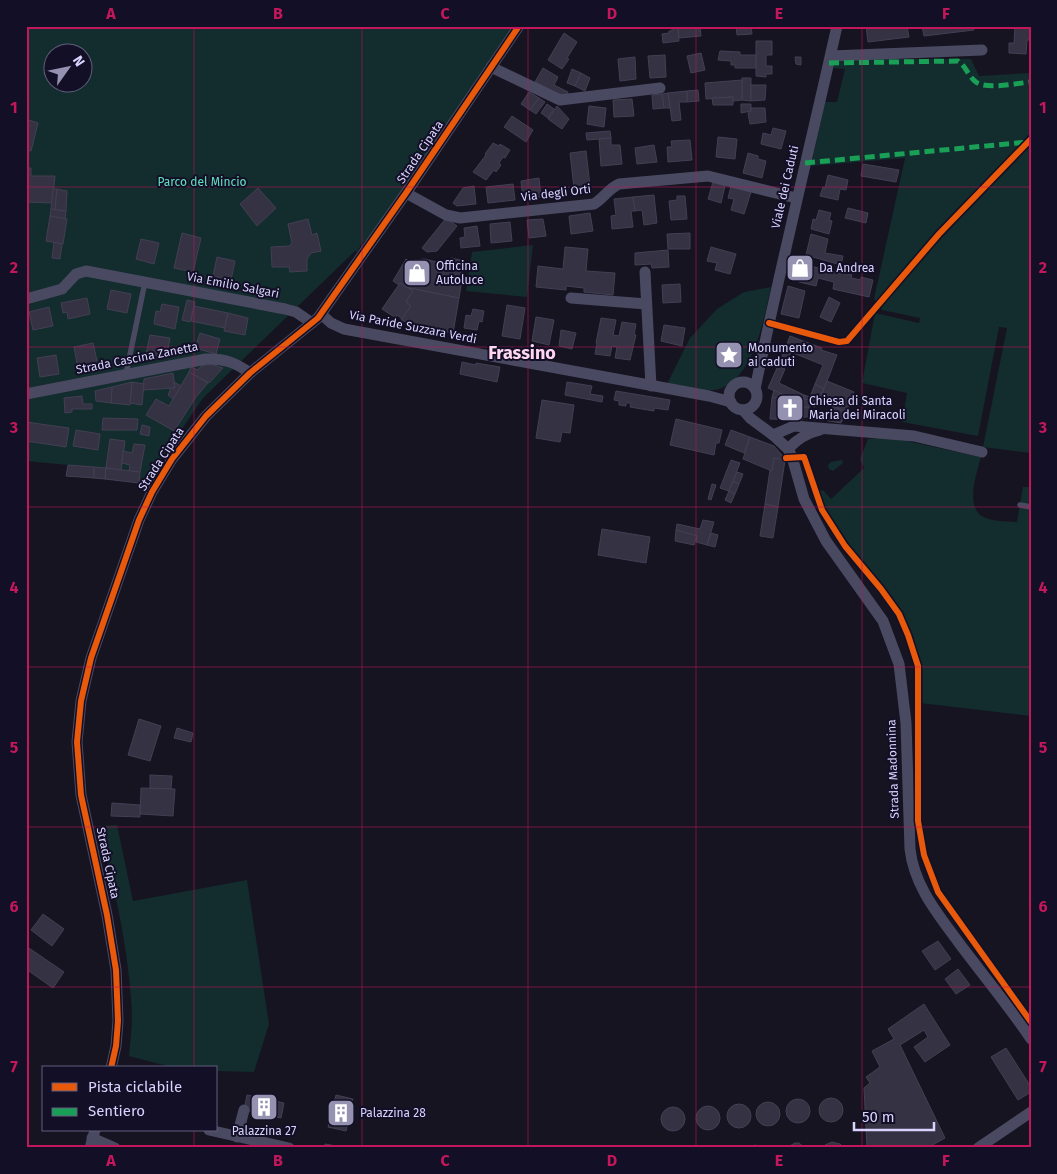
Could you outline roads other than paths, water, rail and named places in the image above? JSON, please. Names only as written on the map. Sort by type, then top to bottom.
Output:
[{"type":"street","name":"Strada Cipata","points":[[111,1066],[116,1046],[118,991],[108,915],[79,779],[77,742],[81,701],[99,634],[131,540],[152,492],[191,432],[250,373],[321,314],[519,26]]},
{"type":"street","name":"Viale dei Caduti","points":[[755,389],[796,198],[837,26]]},
{"type":"street","points":[[830,56],[982,50]]},
{"type":"street","points":[[491,67],[560,100],[660,88]]},
{"type":"street","name":"Via degli Orti","points":[[406,193],[446,215],[460,218],[594,204],[610,189],[619,184],[702,176],[796,198]]},
{"type":"street","name":"Via Emilio Salgari","points":[[26,299],[62,289],[76,274],[86,271],[285,309],[296,312],[312,323]]},
{"type":"street","points":[[645,272],[651,386]]},
{"type":"street","points":[[571,298],[646,304]]},
{"type":"street","name":"Via Paride Suzzara Verdi","points":[[321,314],[331,323],[344,329],[709,396],[731,402]]},
{"type":"street","name":"Viale dei Caduti","points":[[734,386],[750,371],[761,355]]},
{"type":"street","name":"Strada Cascina Zanetta","points":[[26,394],[215,358],[231,362],[250,373]]},
{"type":"street","points":[[743,410],[750,408],[755,403],[757,397],[755,389],[746,382],[734,386],[729,396],[731,402],[735,407],[743,410],[750,418],[773,434],[788,449],[795,441],[809,433],[824,429]]},
{"type":"street","name":"Via Paride Suzzara Verdi","points":[[709,396],[734,386]]},
{"type":"street","points":[[755,403],[761,425]]},
{"type":"street","points":[[773,434],[794,426],[914,436],[982,452]]},
{"type":"street","name":"Strada Madonnina","points":[[788,449],[804,499],[826,542],[883,621],[899,664],[906,723],[910,848],[919,884],[935,910],[1031,1039]]},
{"type":"street","points":[[238,1136],[244,1110]]},
{"type":"street","points":[[978,1148],[1031,1112]]},
{"type":"street","points":[[218,1132],[289,1148]]},
{"type":"street","points":[[92,1139],[115,1148]]},
{"type":"lane","points":[[126,374],[146,282]]},
{"type":"lane","points":[[1020,505],[1031,507]]},
{"type":"place","name":"Da Andrea","points":[[800,268]]},
{"type":"place","name":"Officina Autoluce","points":[[417,273]]},
{"type":"place","name":"Monumento ai caduti","points":[[729,355]]},
{"type":"place","name":"Chiesa di Santa Maria dei Miracoli","points":[[790,408]]},
{"type":"place","name":"Palazzina 27","points":[[264,1107]]},
{"type":"place","name":"Palazzina 28","points":[[341,1113]]},
{"type":"district","name":"Frassino","points":[[522,353]]},
{"type":"park label","name":"Parco del Mincio","points":[[202,182]]}]
